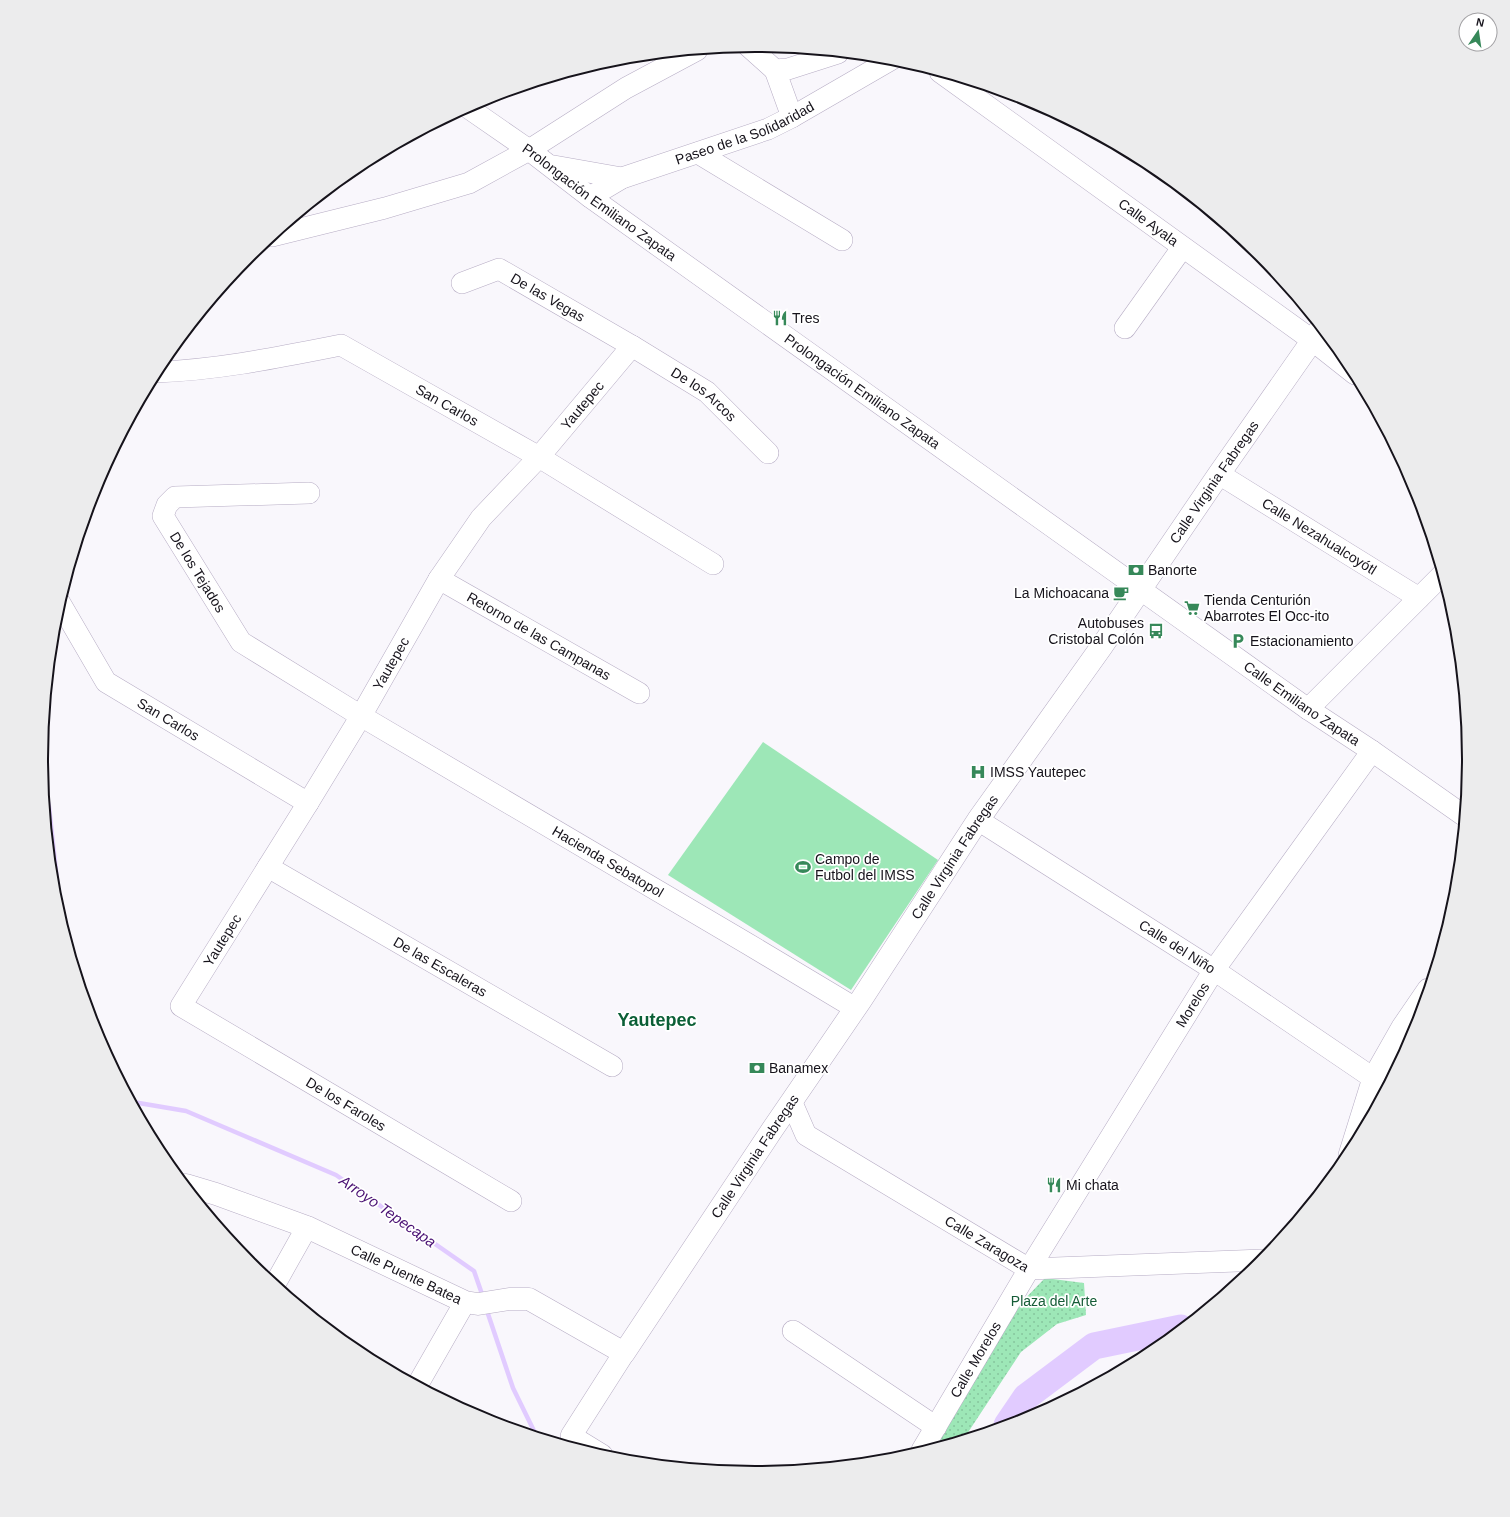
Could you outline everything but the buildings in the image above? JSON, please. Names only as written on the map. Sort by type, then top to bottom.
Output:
[{"type":"main road","name":"Calle Virginia Fabregas","points":[[624,1353],[772,1130],[792,1103],[978,820],[1142,589],[1219,474],[1316,334]]},
{"type":"main road","name":"Calle Puente Batea","points":[[193,1187],[307,1227],[472,1303],[509,1299],[529,1299],[624,1353]]},
{"type":"street","points":[[755,52],[775,70],[792,117]]},
{"type":"street","points":[[282,234],[386,208],[469,183],[529,150],[626,88],[687,55]]},
{"type":"street","points":[[775,70],[788,69],[829,56]]},
{"type":"street","name":"Paseo de la Solidaridad","points":[[590,197],[622,178],[768,129],[792,117],[884,64]]},
{"type":"street","name":"Calle Ayala","points":[[951,80],[1182,248],[1316,334],[1331,349]]},
{"type":"street","name":"Prolongación Emiliano Zapata","points":[[472,110],[529,150],[590,197],[1142,589]]},
{"type":"street","points":[[698,153],[842,240]]},
{"type":"street","points":[[550,166],[622,178]]},
{"type":"street","points":[[1125,328],[1182,248]]},
{"type":"street","name":"De las Vegas","points":[[462,283],[499,269],[632,346]]},
{"type":"street","name":"San Carlos","points":[[163,372],[182,371],[269,359],[341,346],[539,457],[713,564]]},
{"type":"street","name":"De los Arcos","points":[[632,346],[707,392],[768,453]]},
{"type":"street","name":"Yautepec","points":[[181,1006],[308,803],[439,579],[481,518],[539,457],[632,346]]},
{"type":"street","name":"Calle Nezahualcoyótl","points":[[1219,474],[1419,598]]},
{"type":"street","name":"De los Tejados","points":[[310,494],[176,497],[167,505],[163,516],[241,642],[360,716]]},
{"type":"street","points":[[1308,709],[1439,578]]},
{"type":"street","name":"Retorno de las Campanas","points":[[439,579],[639,692]]},
{"type":"street","name":"Calle Emiliano Zapata","points":[[1142,589],[1308,709],[1372,751],[1459,812]]},
{"type":"street","name":"San Carlos","points":[[64,610],[106,682],[308,803]]},
{"type":"street","name":"Hacienda Sebatopol","points":[[360,716],[855,1008]]},
{"type":"street","name":"Morelos","points":[[1029,1269],[1214,970],[1372,751]]},
{"type":"street","name":"Calle del Niño","points":[[978,820],[1214,970],[1373,1078]]},
{"type":"street","name":"De las Escaleras","points":[[268,867],[612,1066]]},
{"type":"street","points":[[1358,1127],[1373,1078],[1402,1027],[1417,1005]]},
{"type":"street","name":"De los Faroles","points":[[181,1006],[510,1201]]},
{"type":"street","points":[[792,1103],[806,1135]]},
{"type":"street","name":"Calle Zaragoza","points":[[772,1130],[806,1135],[1029,1269],[1252,1260]]},
{"type":"street","points":[[278,1279],[307,1227]]},
{"type":"street","name":"Calle Morelos","points":[[926,1444],[1029,1269]]},
{"type":"street","points":[[420,1381],[472,1303]]},
{"type":"street","points":[[793,1331],[936,1427]]},
{"type":"street","points":[[583,1444],[570,1436],[624,1353]]},
{"type":"green space","name":"Campo de Futbol del IMSS","points":[[763,742],[938,860],[851,990],[668,875]]},
{"type":"green space","name":"Plaza del Arte","points":[[1045,1278],[1084,1283],[1086,1315],[1057,1324],[1021,1352],[968,1432],[937,1441],[1017,1307]]},
{"type":"waterway","name":"Arroyo Tepecapa","points":[[138,1103],[186,1111],[336,1175],[474,1271],[483,1297]]},
{"type":"waterway","name":"Arroyo Tepecapa","points":[[486,1308],[513,1388],[533,1430]]},
{"type":"waterway","points":[[1012,1417],[1026,1397],[1094,1346],[1169,1330]]},
{"type":"place","name":"Tres","points":[[780,318]]},
{"type":"place","name":"Banorte","points":[[1136,570]]},
{"type":"place","name":"La Michoacana","points":[[1121,593]]},
{"type":"place","name":"Tienda Centurión Abarrotes El Occ-ito","points":[[1192,608]]},
{"type":"place","name":"Autobuses Cristobal Colón","points":[[1156,631]]},
{"type":"place","name":"Estacionamiento","points":[[1238,641]]},
{"type":"place","name":"IMSS Yautepec","points":[[978,772]]},
{"type":"place","name":"Campo de Futbol del IMSS","points":[[803,867]]},
{"type":"place","name":"Banamex","points":[[757,1068]]},
{"type":"place","name":"Mi chata","points":[[1054,1185]]},
{"type":"district","name":"Yautepec","points":[[657,1020]]}]
